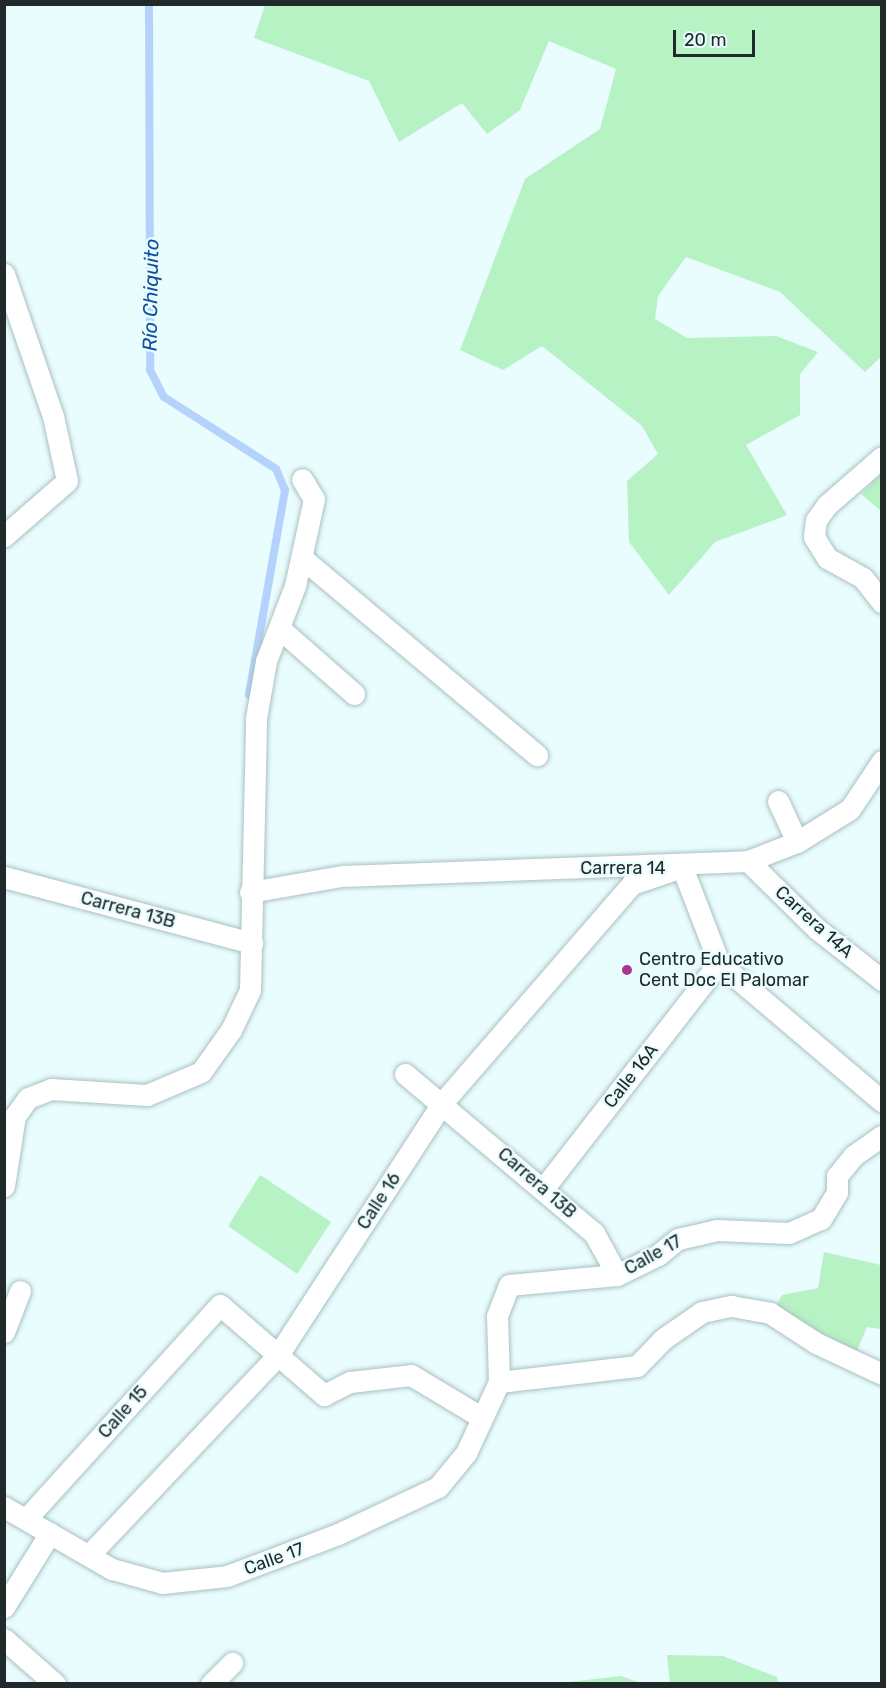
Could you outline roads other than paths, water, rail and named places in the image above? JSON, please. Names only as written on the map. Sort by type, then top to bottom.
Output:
[{"type":"street","points":[[4,274],[52,416],[67,481],[4,536]]},
{"type":"street","points":[[882,457],[827,505],[816,520],[814,537],[827,558],[863,578],[882,602]]},
{"type":"street","points":[[4,1186],[15,1116],[28,1098],[51,1089],[147,1095],[201,1072],[231,1030],[250,990],[252,942],[250,892],[256,718],[266,661],[302,558],[314,499],[302,479]]},
{"type":"street","points":[[302,558],[537,755]]},
{"type":"street","points":[[279,628],[354,694]]},
{"type":"street","points":[[682,867],[748,861],[797,842],[850,809],[882,760]]},
{"type":"street","points":[[778,801],[797,842]]},
{"type":"street","name":"Carrera 14A","points":[[748,861],[817,929],[882,980]]},
{"type":"street","name":"Carrera 14","points":[[250,892],[342,876],[682,867],[719,963],[882,1101]]},
{"type":"street","name":"Calle 16","points":[[89,1556],[278,1356],[443,1102],[632,884],[682,867]]},
{"type":"street","name":"Carrera 13B","points":[[4,877],[252,942]]},
{"type":"street","name":"Calle 16A","points":[[543,1189],[719,963]]},
{"type":"street","name":"Carrera 13B","points":[[405,1074],[443,1102],[594,1233],[617,1275]]},
{"type":"street","name":"Calle 17","points":[[4,1507],[112,1569],[162,1582],[226,1576],[272,1560],[438,1487],[466,1453],[499,1382],[496,1316],[509,1286],[617,1275],[658,1255],[678,1239],[716,1230],[789,1233],[820,1218],[837,1192],[837,1176],[853,1155],[882,1136]]},
{"type":"street","points":[[4,1332],[20,1291]]},
{"type":"street","name":"Calle 15","points":[[26,1519],[220,1305],[278,1356]]},
{"type":"street","points":[[499,1382],[637,1366],[663,1339],[702,1312],[731,1306],[770,1313],[882,1374]]},
{"type":"street","points":[[278,1356],[324,1395],[350,1382],[411,1375],[481,1418]]},
{"type":"street","points":[[4,1607],[50,1533]]},
{"type":"street","points":[[4,1639],[56,1683]]},
{"type":"street","points":[[211,1683],[232,1663]]},
{"type":"waterway","name":"Río Chiquito","points":[[149,4],[150,370],[164,397],[276,469],[285,490],[249,695]]},
{"type":"place","name":"Centro Educativo Cent Doc El Palomar","points":[[627,970]]}]
